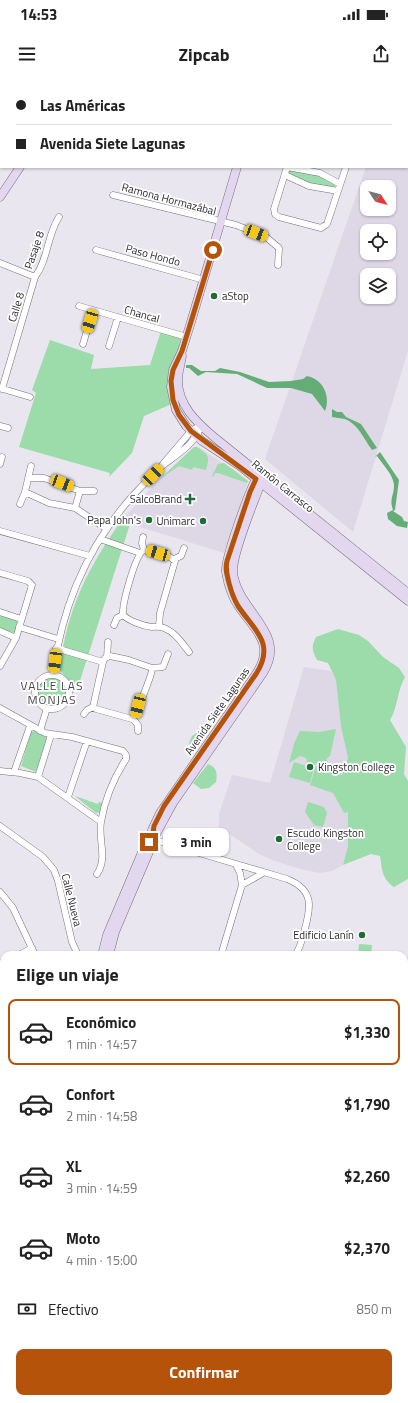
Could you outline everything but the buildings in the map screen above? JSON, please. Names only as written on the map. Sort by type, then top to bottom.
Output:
[{"type":"main road","points":[[0,197],[19,168]]},
{"type":"main road","name":"Ramón Carrasco","points":[[237,168],[187,337],[173,370],[172,394],[179,415],[194,434],[236,462],[408,601]]},
{"type":"main road","name":"Ramón Carrasco","points":[[182,351],[178,378],[179,392],[185,407],[201,425],[408,593]]},
{"type":"main road","name":"Avenida Siete Lagunas","points":[[110,951],[112,939],[149,852],[154,826],[164,806],[256,674],[262,661],[264,650],[261,636],[239,607],[234,589],[226,572],[226,565],[250,492],[259,481]]},
{"type":"main road","name":"Avenida Siete Lagunas","points":[[103,951],[109,929],[142,852],[152,840]]},
{"type":"street","points":[[286,170],[274,209],[275,214],[319,228],[324,228],[327,224],[346,168]]},
{"type":"street","points":[[286,170],[320,173],[340,184]]},
{"type":"street","points":[[286,170],[309,186],[338,191]]},
{"type":"street","name":"Ramona Hormazábal","points":[[113,195],[221,223],[236,225],[266,237],[278,248],[278,265]]},
{"type":"street","name":"Pasaje 8","points":[[0,263],[35,277],[40,270],[51,231],[59,217]]},
{"type":"street","name":"Paso Hondo","points":[[96,250],[204,280]]},
{"type":"street","name":"Calle 8","points":[[1,388],[35,277]]},
{"type":"street","name":"Chancal","points":[[79,306],[187,337]]},
{"type":"street","points":[[83,344],[93,310]]},
{"type":"street","points":[[109,346],[118,317]]},
{"type":"street","points":[[1,388],[30,397]]},
{"type":"street","points":[[53,675],[58,639],[73,590],[100,539],[130,500],[161,467],[172,452],[194,434],[201,425]]},
{"type":"street","points":[[0,426],[8,428]]},
{"type":"street","points":[[0,464],[2,457]]},
{"type":"street","points":[[20,504],[25,492],[31,466]]},
{"type":"street","points":[[29,478],[52,480],[80,491],[94,492]]},
{"type":"street","points":[[75,508],[80,491]]},
{"type":"street","points":[[25,492],[49,503],[75,508],[107,530]]},
{"type":"street","points":[[0,531],[90,556]]},
{"type":"street","points":[[123,615],[130,583],[142,551],[143,538]]},
{"type":"street","points":[[100,539],[174,559],[181,556],[184,548]]},
{"type":"street","points":[[159,626],[160,613],[167,592],[174,559]]},
{"type":"street","points":[[0,666],[16,638],[31,584],[1,572]]},
{"type":"street","points":[[0,612],[21,619]]},
{"type":"street","points":[[114,625],[117,618],[123,615]]},
{"type":"street","points":[[123,615],[131,620],[148,626],[159,626],[175,635],[189,652]]},
{"type":"street","points":[[19,627],[58,639]]},
{"type":"street","points":[[0,631],[16,638]]},
{"type":"street","points":[[84,714],[93,706],[108,642]]},
{"type":"street","points":[[56,648],[105,660],[129,660],[152,668],[163,666],[168,654]]},
{"type":"street","points":[[133,718],[151,676],[152,668]]},
{"type":"street","points":[[53,675],[65,681],[69,690],[68,697],[60,707],[47,708],[38,701],[35,690],[40,680],[46,676],[53,675]]},
{"type":"street","points":[[93,706],[96,709],[129,719],[133,718]]},
{"type":"street","points":[[0,708],[12,713],[30,726],[40,731],[51,735],[88,741],[123,751],[126,755],[126,759],[110,788],[101,822],[103,862],[97,874]]},
{"type":"street","points":[[40,731],[47,708]]},
{"type":"street","points":[[133,718],[138,725],[138,731]]},
{"type":"street","points":[[14,772],[30,726]]},
{"type":"street","points":[[38,777],[51,735]]},
{"type":"street","points":[[68,797],[88,741]]},
{"type":"street","points":[[0,771],[38,777],[101,822]]},
{"type":"street","name":"Calle Nueva","points":[[0,826],[42,857],[54,870],[58,881],[72,942],[76,951]]},
{"type":"street","points":[[152,840],[294,882],[304,890],[308,898],[310,913],[300,945],[296,951]]},
{"type":"street","points":[[222,951],[242,885],[240,873],[236,865]]},
{"type":"street","points":[[242,885],[263,873]]},
{"type":"street","points":[[0,892],[10,903],[33,951]]},
{"type":"street","points":[[26,951],[32,948]]},
{"type":"street","points":[[408,1118],[408,1125]]},
{"type":"shaded area","points":[[366,168],[408,168],[408,351],[353,532],[265,459],[360,184],[360,216],[396,216],[396,180],[362,180]]},
{"type":"shaded area","points":[[288,170],[319,174],[336,186],[333,187],[309,183],[289,174]]},
{"type":"shaded area","points":[[161,331],[181,337],[175,364],[174,403],[144,416],[132,453],[109,477],[110,473],[19,447],[36,393],[32,390],[50,340],[94,355],[91,369],[150,365]]},
{"type":"shaded area","points":[[186,365],[192,365],[201,371],[215,371],[220,368],[240,372],[269,382],[291,381],[303,379],[307,376],[313,378],[321,384],[326,394],[327,405],[325,411],[312,394],[291,388],[267,388],[237,374],[206,372],[198,376],[189,368],[186,368]]},
{"type":"shaded area","points":[[332,409],[337,412],[342,412],[346,417],[361,424],[377,448],[372,450],[354,424],[350,421],[332,417]]},
{"type":"shaded area","points":[[194,447],[197,447],[233,469],[248,481],[224,553],[121,521],[160,478]]},
{"type":"shaded area","points":[[194,447],[197,447],[208,456],[206,470],[193,467],[192,470],[179,466],[160,479]]},
{"type":"shaded area","points":[[380,452],[399,480],[395,510],[393,511],[402,517],[404,521],[408,522],[407,528],[397,526],[388,519],[387,513],[393,510],[392,500],[394,485],[392,477],[387,469],[377,456],[375,457]]},
{"type":"shaded area","points":[[224,463],[248,481],[247,483],[218,473],[215,473],[213,477],[212,476],[218,464]]},
{"type":"shaded area","points":[[121,521],[130,524],[77,690],[73,693],[71,684],[59,669],[68,627],[80,591],[88,574]]},
{"type":"shaded area","points":[[0,614],[18,620],[15,633],[0,628]]},
{"type":"shaded area","points":[[338,629],[359,635],[368,641],[383,657],[399,668],[405,677],[400,688],[395,710],[390,720],[406,747],[404,774],[408,781],[408,879],[394,887],[385,877],[380,856],[371,854],[343,865],[348,846],[348,812],[344,813],[333,793],[310,785],[316,766],[342,775],[348,758],[341,727],[336,680],[328,663],[317,660],[313,649],[313,644],[316,637]]},
{"type":"shaded area","name":"Kingston College","points":[[304,667],[331,671],[336,680],[341,727],[348,758],[340,781],[349,815],[348,846],[343,865],[332,871],[320,873],[300,869],[272,860],[259,854],[219,827],[219,814],[232,775],[270,783]]},
{"type":"shaded area","points":[[52,678],[62,682],[66,692],[62,702],[52,706],[42,702],[38,692],[42,682]]},
{"type":"shaded area","points":[[336,729],[330,756],[326,759],[328,762],[326,769],[316,763],[315,765],[307,762],[306,758],[300,756],[289,763],[294,744],[300,731],[319,732]]},
{"type":"shaded area","points":[[34,731],[47,738],[36,772],[21,766],[31,732]]},
{"type":"shaded area","points":[[198,732],[208,734],[194,753],[189,743],[192,736]]},
{"type":"shaded area","points":[[294,762],[314,768],[310,783],[289,777]]},
{"type":"shaded area","points":[[208,764],[216,771],[216,782],[209,788],[201,789],[193,783]]},
{"type":"shaded area","points":[[75,796],[98,804],[99,802],[103,803],[101,812],[96,813]]},
{"type":"shaded area","points":[[308,802],[324,807],[327,813],[323,827],[314,825],[305,812]]},
{"type":"shaded area","points":[[359,944],[372,945],[371,951],[358,951]]},
{"type":"place","name":"aStop","points":[[214,296]]},
{"type":"place","name":"SalcoBrand","points":[[190,499]]},
{"type":"place","name":"Papa John's","points":[[149,520]]},
{"type":"place","name":"Unimarc","points":[[203,521]]},
{"type":"place","name":"Kingston College","points":[[310,767]]},
{"type":"place","name":"Escudo Kingston College","points":[[279,839]]},
{"type":"place","name":"Edificio Lanín","points":[[362,935]]},
{"type":"district","name":"VALLE LAS MONJAS","points":[[52,692]]},
{"type":"route","points":[[149,842],[152,840],[152,830],[164,806],[256,674],[264,656],[263,640],[256,628],[236,602],[226,572],[227,561],[250,492],[256,479],[236,462],[202,441],[186,426],[174,405],[172,394],[171,381],[173,370],[182,351],[213,250]]}]
